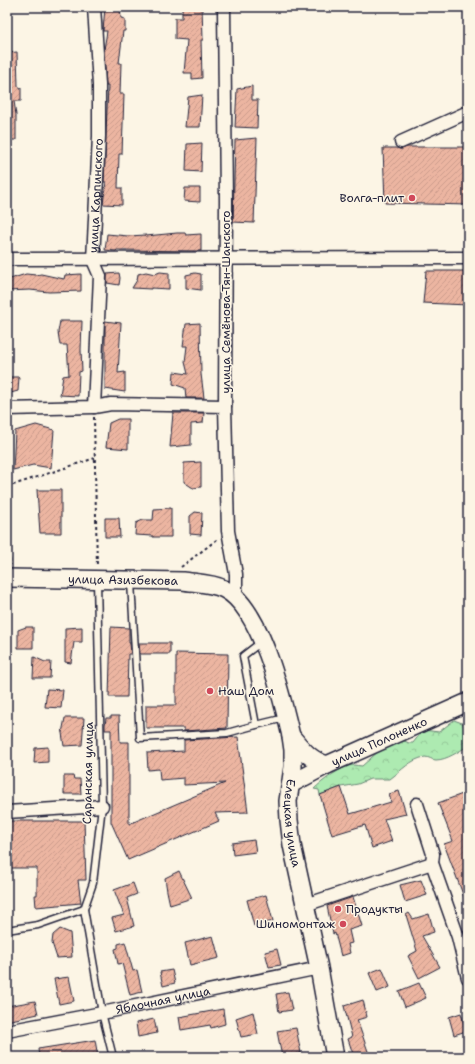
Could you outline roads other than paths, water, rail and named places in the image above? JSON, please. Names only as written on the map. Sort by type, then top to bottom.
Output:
[{"type":"main road","name":"улица Азизбекова","points":[[10,578],[182,581],[208,584],[224,589],[236,597]]},
{"type":"main road","name":"Елецкая улица","points":[[236,597],[247,609],[263,641],[287,718],[291,736],[293,767],[288,801],[288,820],[292,845],[319,968],[335,1057]]},
{"type":"main road","name":"улица Полоненко","points":[[291,784],[327,765],[468,702]]},
{"type":"main road","points":[[291,736],[307,755],[318,762],[327,765]]},
{"type":"street","name":"улица Карпинского","points":[[94,7],[99,85],[99,136],[93,260],[100,276],[94,407]]},
{"type":"street","name":"улица Семёнова-Тян-Шанского","points":[[224,7],[228,531],[236,574],[236,597]]},
{"type":"street","points":[[401,142],[468,112]]},
{"type":"street","points":[[7,259],[468,258]]},
{"type":"street","points":[[7,409],[94,407],[111,404],[226,406]]},
{"type":"street","points":[[417,804],[433,854],[432,863],[458,938],[468,978]]},
{"type":"street","points":[[7,812],[102,806]]},
{"type":"street","points":[[305,905],[432,863]]},
{"type":"street","name":"Яблочная улица","points":[[7,1031],[319,968]]},
{"type":"lane","name":"Саранская улица","points":[[97,580],[102,806],[93,882],[84,909],[102,1013],[113,1057]]},
{"type":"lane","points":[[131,580],[140,738],[227,733],[287,718]]},
{"type":"lane","points":[[256,725],[243,656],[263,641]]},
{"type":"lane","points":[[7,930],[38,925],[84,909]]},
{"type":"place","name":"Волга-плит","points":[[412,198]]},
{"type":"place","name":"Наш Дом","points":[[210,691]]},
{"type":"place","name":"Продукты","points":[[338,909]]},
{"type":"place","name":"Шиномонтаж","points":[[343,924]]}]
